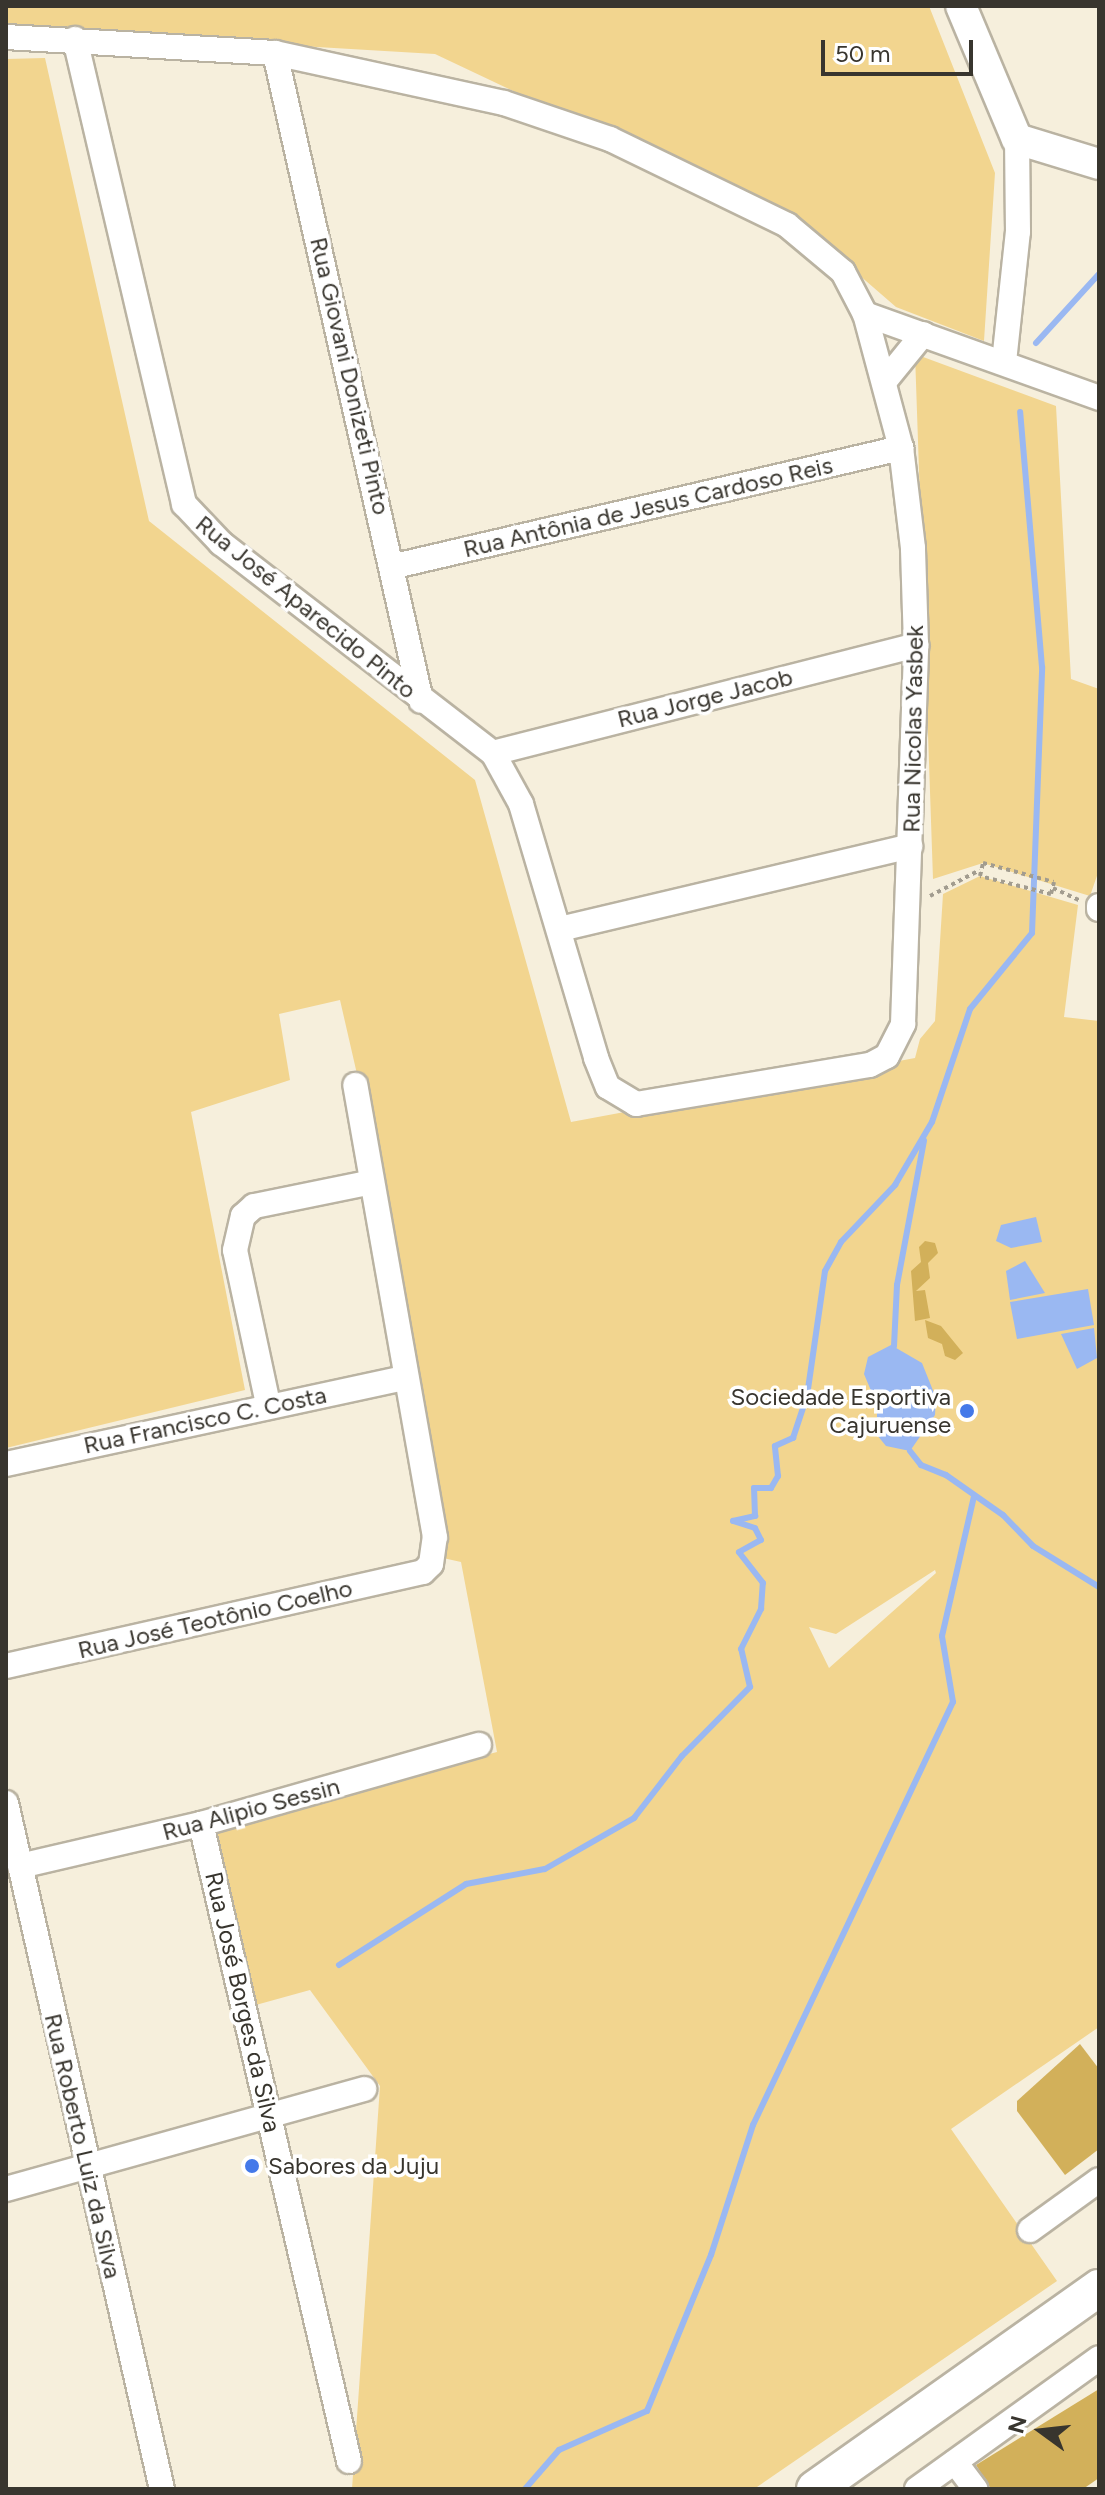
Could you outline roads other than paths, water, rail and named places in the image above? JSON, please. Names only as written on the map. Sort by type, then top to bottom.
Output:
[{"type":"main road","points":[[815,2489],[1099,2288]]},
{"type":"street","points":[[961,6],[1017,139],[1018,232],[1004,362]]},
{"type":"street","name":"Rua Nicolas Yasbek","points":[[6,37],[275,53],[441,87],[610,139],[787,225],[843,272],[865,314],[901,448],[916,645],[903,1024],[887,1056],[870,1065],[650,1105]]},
{"type":"street","name":"Rua José Aparecido Pinto","points":[[75,39],[184,504],[221,543],[421,701],[493,753],[521,804],[608,1087],[621,1098],[650,1105]]},
{"type":"street","name":"Rua Giovani Donizeti Pinto","points":[[275,53],[395,566],[421,701]]},
{"type":"street","points":[[1017,139],[1099,164]]},
{"type":"street","points":[[865,314],[1099,398]]},
{"type":"street","points":[[884,382],[923,334]]},
{"type":"street","name":"Rua Antônia de Jesus Cardoso Reis","points":[[395,566],[901,448]]},
{"type":"street","name":"Rua Jorge Jacob","points":[[493,753],[916,645]]},
{"type":"street","points":[[560,929],[910,846]]},
{"type":"street","points":[[355,1085],[404,1378]]},
{"type":"street","points":[[268,1404],[235,1250],[236,1231],[254,1206],[372,1182]]},
{"type":"street","name":"Rua Francisco C. Costa","points":[[6,1464],[268,1404],[404,1378]]},
{"type":"street","name":"Rua José Teotônio Coelho","points":[[6,1666],[423,1572],[431,1564],[435,1537],[404,1378]]},
{"type":"street","name":"Rua Alipio Sessin","points":[[20,1866],[201,1824],[479,1745]]},
{"type":"street","name":"Rua Roberto Luiz da Silva","points":[[6,1803],[86,2166],[162,2489]]},
{"type":"street","name":"Rua José Borges da Silva","points":[[201,1824],[349,2461]]},
{"type":"street","points":[[6,2189],[271,2119],[364,2089]]},
{"type":"street","points":[[1030,2230],[1099,2180]]},
{"type":"street","points":[[917,2489],[1099,2358]]},
{"type":"street","points":[[955,2462],[975,2489]]},
{"type":"water","points":[[1036,1217],[1042,1242],[1011,1248],[996,1241],[1001,1225]]},
{"type":"water","points":[[1025,1261],[1045,1293],[1010,1300],[1006,1271]]},
{"type":"water","points":[[1088,1289],[1094,1325],[1017,1339],[1010,1302]]},
{"type":"water","points":[[1094,1328],[1097,1358],[1077,1369],[1061,1334]]},
{"type":"water","points":[[891,1345],[922,1363],[936,1398],[935,1415],[910,1451],[886,1446],[877,1435],[877,1405],[864,1374],[868,1357]]},
{"type":"waterway","points":[[1036,343],[1099,274]]},
{"type":"waterway","points":[[339,1965],[466,1884],[545,1869],[634,1818],[682,1756],[750,1687],[741,1649],[761,1609],[763,1583],[739,1552],[761,1540],[755,1528],[733,1521],[755,1516],[754,1488],[771,1488],[778,1476],[775,1446],[793,1438],[807,1396],[825,1271],[841,1242],[895,1185],[932,1122],[970,1009],[1032,933],[1042,667],[1020,412]]},
{"type":"waterway","points":[[894,1346],[897,1285],[924,1141]]},
{"type":"waterway","points":[[910,1451],[921,1465],[946,1475],[1003,1515],[1033,1546],[1099,1587]]},
{"type":"waterway","points":[[525,2489],[559,2450],[647,2411],[711,2255],[753,2125],[953,1702],[942,1636],[974,1496]]},
{"type":"place","name":"Sociedade Esportiva Cajuruense","points":[[967,1411]]},
{"type":"place","name":"Sabores da Juju","points":[[252,2166]]}]
